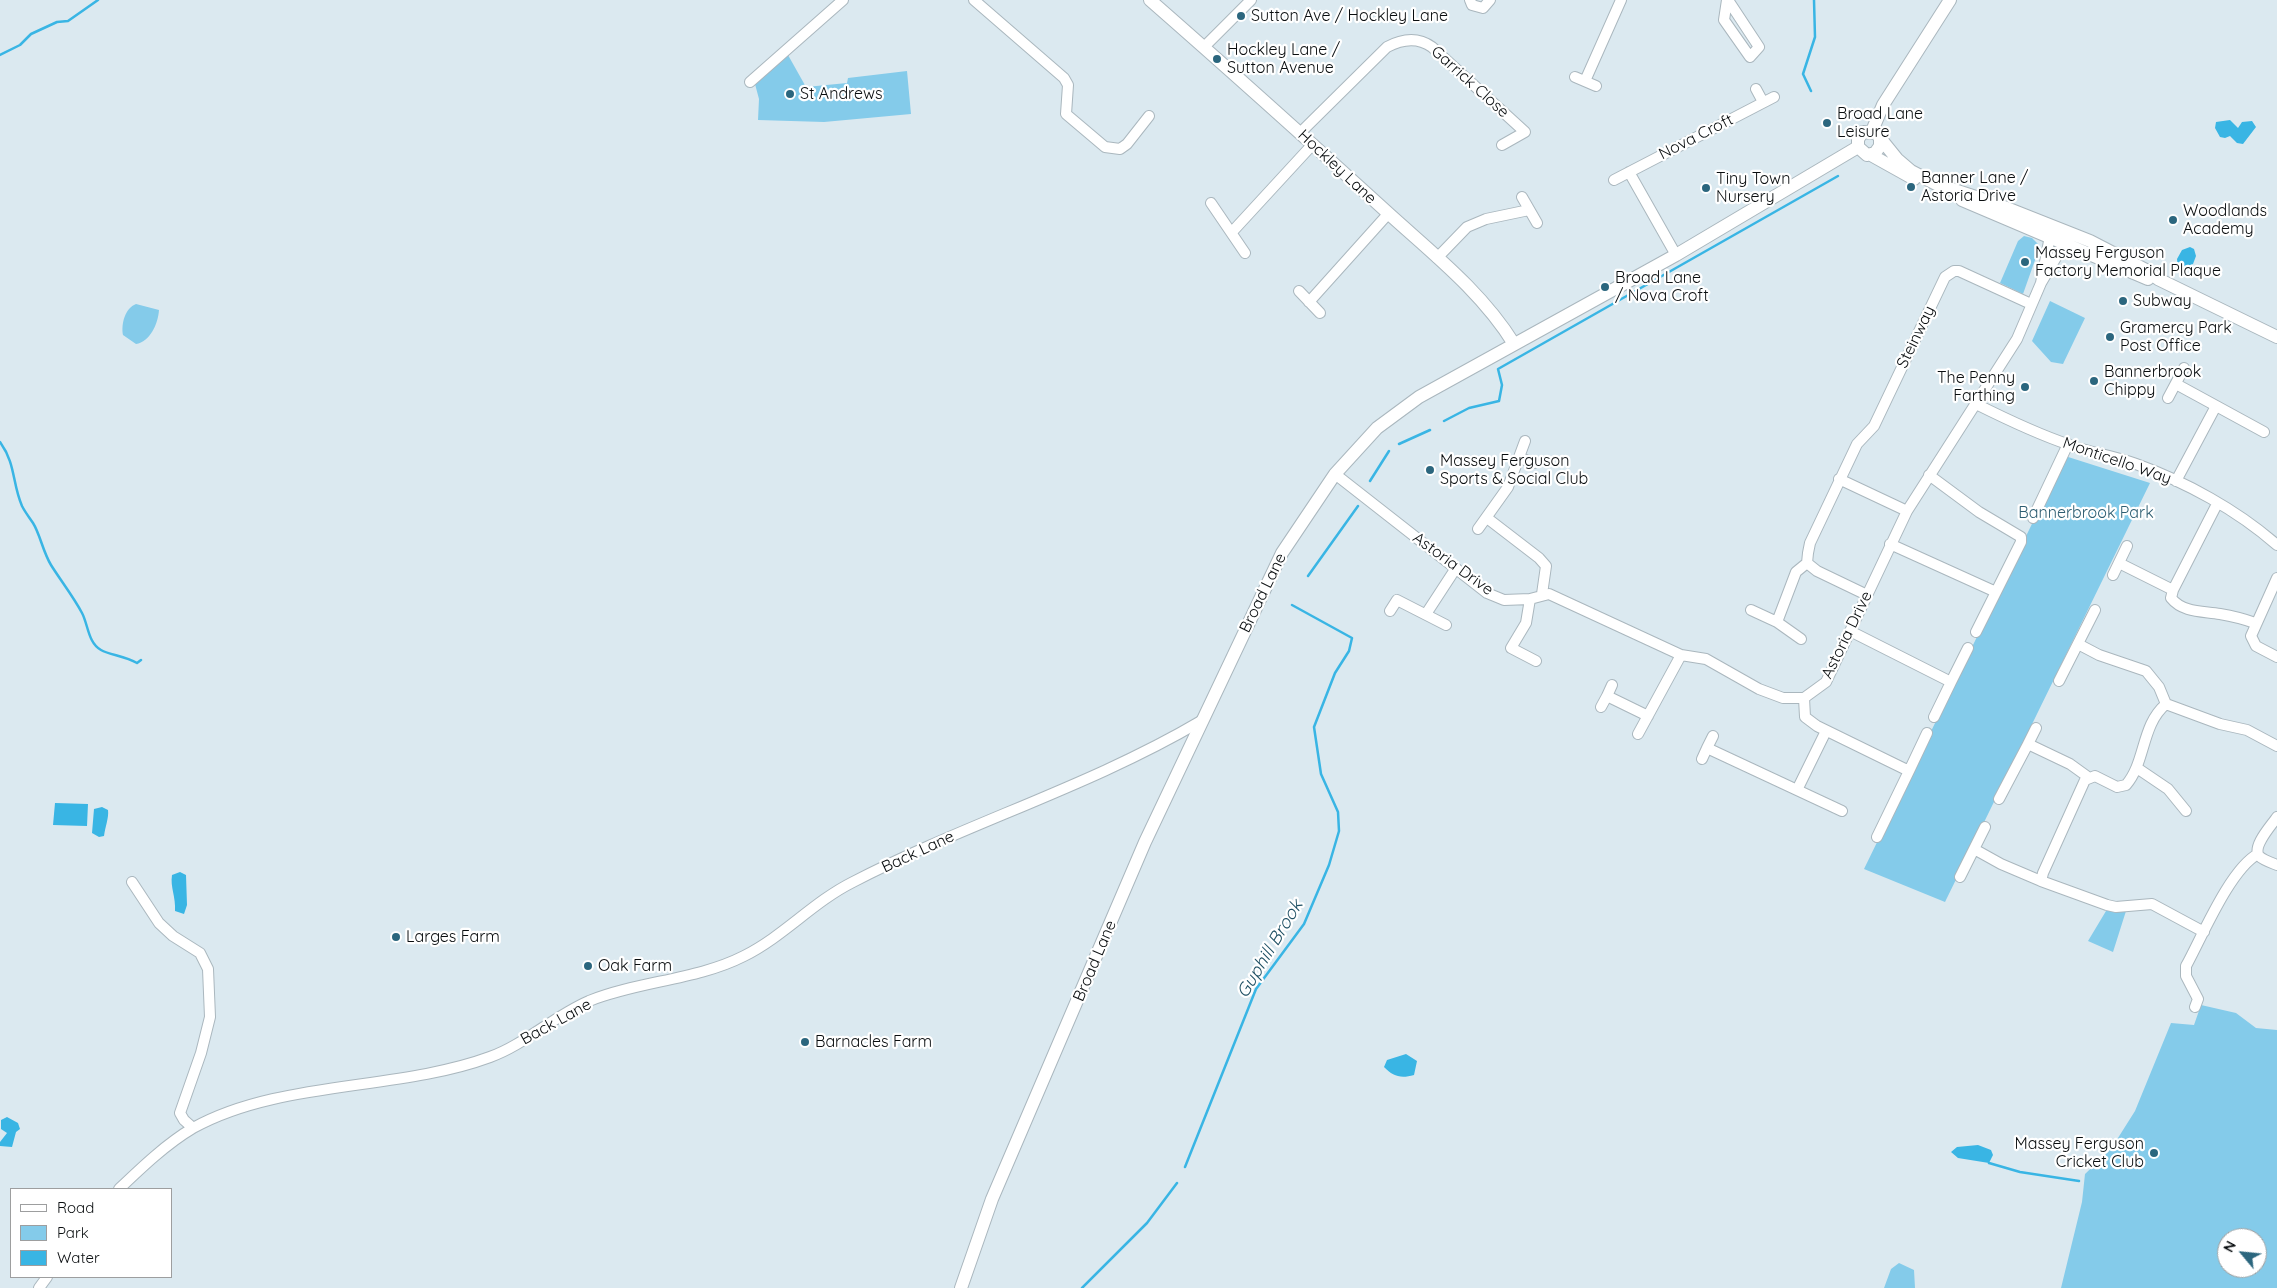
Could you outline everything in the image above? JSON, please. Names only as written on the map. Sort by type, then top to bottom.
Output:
[{"type":"street","points":[[750,82],[843,0]]},
{"type":"street","points":[[974,0],[1064,78],[1068,85],[1066,114],[1105,147],[1120,150],[1127,144],[1148,116]]},
{"type":"street","name":"Hockley Lane","points":[[1150,0],[1301,132],[1437,258],[1475,295],[1514,344]]},
{"type":"street","points":[[1204,47],[1251,0]]},
{"type":"street","points":[[1470,0],[1472,5],[1483,8],[1490,0]]},
{"type":"street","points":[[1585,81],[1621,0]]},
{"type":"street","points":[[1728,0],[1759,47],[1750,57],[1724,20],[1728,0]]},
{"type":"street","points":[[1871,155],[1878,150],[1876,135],[1883,105],[1950,0]]},
{"type":"street","name":"Garrick Close","points":[[1301,132],[1387,47],[1402,40],[1421,40],[1432,47],[1525,132],[1502,145]]},
{"type":"street","points":[[1574,77],[1596,86]]},
{"type":"street","points":[[1756,89],[1763,102]]},
{"type":"street","name":"Nova Croft","points":[[1614,180],[1774,96]]},
{"type":"street","points":[[2158,279],[2145,279],[2064,244],[2051,232],[2019,214],[1936,184],[1910,171],[1876,135],[1860,135],[1858,147],[1863,153],[1871,155],[1903,174],[2051,232],[2090,241],[2146,270],[2158,279],[2277,338]]},
{"type":"street","points":[[1232,232],[1313,144]]},
{"type":"street","name":"Broad Lane","points":[[961,1288],[992,1199],[1038,1098],[1144,842],[1282,553],[1335,474],[1354,451],[1402,408],[1676,255],[1858,147]]},
{"type":"street","points":[[1629,172],[1676,255]]},
{"type":"street","points":[[1522,198],[1537,223]]},
{"type":"street","points":[[1211,203],[1245,253]]},
{"type":"street","points":[[1437,258],[1467,227],[1486,220],[1529,210]]},
{"type":"street","points":[[1310,302],[1388,214]]},
{"type":"street","name":"Astoria Drive","points":[[2041,283],[2051,232]]},
{"type":"street","name":"Astoria Drive","points":[[1804,698],[1826,682],[1890,544],[1907,512],[2017,339],[2041,283],[2064,244]]},
{"type":"street","name":"Steinway","points":[[1807,563],[1810,543],[1839,479],[1857,444],[1874,426],[1948,274],[1959,271],[2031,304]]},
{"type":"street","points":[[1299,291],[1320,313]]},
{"type":"street","points":[[2168,398],[2184,368]]},
{"type":"street","points":[[2176,384],[2264,432]]},
{"type":"street","name":"Monticello Way","points":[[1976,404],[2013,422],[2068,444],[2135,464],[2176,481],[2252,523],[2277,545]]},
{"type":"street","points":[[2176,481],[2216,406]]},
{"type":"street","points":[[1478,529],[1508,487],[1525,441]]},
{"type":"street","points":[[2033,518],[2068,444]]},
{"type":"street","points":[[1520,458],[1534,463]]},
{"type":"street","name":"Astoria Drive","points":[[1335,474],[1487,593],[1504,600],[1530,598],[1542,594]]},
{"type":"street","points":[[1929,475],[1979,512],[2021,537],[2022,542],[1976,632]]},
{"type":"street","points":[[1839,479],[1907,512]]},
{"type":"street","points":[[2217,504],[2173,590],[2171,598],[2176,604],[2192,610],[2225,615],[2255,623]]},
{"type":"street","points":[[1487,518],[1539,558],[1546,566],[1542,594],[1559,598],[1681,655],[1696,655],[1706,659],[1759,689],[1783,698],[1804,698],[1805,717],[1826,731],[1908,771]]},
{"type":"street","points":[[1890,544],[1996,592]]},
{"type":"street","points":[[2113,576],[2128,546]]},
{"type":"street","points":[[1777,622],[1796,572],[1807,563],[1817,572],[1867,595]]},
{"type":"street","points":[[2119,563],[2173,590]]},
{"type":"street","points":[[1426,614],[1456,568]]},
{"type":"street","points":[[2277,578],[2255,623],[2251,636],[2252,642],[2277,657]]},
{"type":"street","points":[[1511,648],[1526,623],[1530,598]]},
{"type":"street","points":[[1390,611],[1397,600],[1446,625]]},
{"type":"street","points":[[1751,610],[1777,622],[1801,639]]},
{"type":"street","points":[[2059,681],[2095,610]]},
{"type":"street","points":[[1850,631],[1951,682]]},
{"type":"street","points":[[1501,643],[1536,661]]},
{"type":"street","points":[[2078,644],[2099,655],[2146,671],[2159,687],[2166,704],[2220,724],[2247,730],[2277,746]]},
{"type":"street","points":[[1934,717],[1968,648]]},
{"type":"street","points":[[1638,734],[1681,655]]},
{"type":"street","points":[[1602,708],[1612,685]]},
{"type":"street","points":[[1607,696],[1648,716]]},
{"type":"street","points":[[2028,744],[2070,764],[2088,777],[2100,776],[2122,787],[2131,780],[2137,768],[2151,724],[2166,704]]},
{"type":"street","name":"Back Lane","points":[[120,1188],[193,1128],[228,1113],[261,1102],[423,1074],[481,1060],[505,1051],[548,1022],[592,1000],[736,960],[781,934],[814,907],[852,882],[979,824],[1152,750],[1201,721]]},
{"type":"street","points":[[2000,799],[2036,728]]},
{"type":"street","points":[[1797,790],[1826,731]]},
{"type":"street","points":[[1877,837],[1927,733]]},
{"type":"street","points":[[1702,759],[1713,736]]},
{"type":"street","points":[[1707,748],[1842,811]]},
{"type":"street","points":[[2137,768],[2168,789],[2186,811]]},
{"type":"street","points":[[2041,881],[2088,777]]},
{"type":"street","points":[[2258,854],[2257,847],[2277,818]]},
{"type":"street","points":[[1960,877],[1985,827]]},
{"type":"street","points":[[1974,849],[2001,864],[2041,881],[2116,907],[2152,904],[2204,932]]},
{"type":"street","points":[[2258,854],[2277,865]]},
{"type":"street","points":[[2195,1007],[2198,999],[2185,972],[2232,879],[2249,859],[2258,854]]},
{"type":"street","points":[[132,882],[159,923],[173,936],[200,953],[208,969],[210,1018],[201,1053],[180,1113],[184,1120],[193,1128]]},
{"type":"green space","points":[[788,55],[806,87],[847,83],[848,78],[907,71],[911,114],[824,122],[758,120],[759,99],[755,84]]},
{"type":"green space","points":[[2024,236],[2032,238],[2040,246],[2023,294],[2000,283],[2018,241]]},
{"type":"green space","points":[[2050,301],[2085,318],[2063,364],[2051,362],[2032,341]]},
{"type":"green space","points":[[136,304],[159,310],[152,332],[141,343],[136,344],[123,335],[123,321],[129,309]]},
{"type":"green space","name":"Bannerbrook Park","points":[[2065,456],[2150,483],[1945,902],[1864,869]]},
{"type":"green space","points":[[2106,911],[2126,911],[2113,952],[2088,941]]},
{"type":"green space","points":[[2201,1005],[2236,1013],[2256,1028],[2277,1030],[2277,1288],[2061,1288],[2082,1202],[2085,1174],[2111,1149],[2135,1111],[2171,1023],[2194,1025]]},
{"type":"green space","points":[[1899,1263],[1914,1270],[1915,1288],[1884,1288],[1891,1269]]},
{"type":"water","points":[[2230,120],[2238,128],[2242,122],[2252,121],[2256,127],[2243,144],[2237,143],[2230,136],[2220,137],[2215,128],[2216,122]]},
{"type":"water","points":[[2190,247],[2194,249],[2196,256],[2193,264],[2178,269],[2177,259],[2182,250]]},
{"type":"water","points":[[55,803],[88,804],[87,826],[53,825]]},
{"type":"water","points":[[102,807],[108,810],[108,816],[104,836],[99,837],[92,833],[94,809]]},
{"type":"water","points":[[180,872],[186,875],[187,905],[184,914],[175,911],[172,884],[172,875]]},
{"type":"water","points":[[1406,1054],[1417,1061],[1414,1075],[1397,1076],[1384,1067],[1387,1060]]},
{"type":"water","points":[[7,1117],[18,1123],[20,1129],[16,1132],[12,1147],[0,1146],[0,1142],[7,1133],[1,1129],[1,1120]]},
{"type":"water","points":[[1978,1145],[1991,1150],[1993,1155],[1989,1163],[1958,1158],[1951,1152],[1957,1147]]},
{"type":"waterway","points":[[0,55],[20,45],[31,34],[57,22],[68,21],[98,0]]},
{"type":"waterway","name":"Guphill Brook","points":[[1811,91],[1803,74],[1815,37],[1814,0]]},
{"type":"waterway","name":"Guphill Brook","points":[[1444,421],[1469,408],[1499,401],[1502,385],[1498,369],[1838,176]]},
{"type":"waterway","points":[[1399,444],[1430,430]]},
{"type":"waterway","points":[[0,442],[9,458],[22,506],[35,527],[51,565],[82,613],[93,643],[105,652],[137,663],[141,660]]},
{"type":"waterway","points":[[1370,481],[1389,451]]},
{"type":"waterway","name":"Guphill Brook","points":[[1308,576],[1358,506]]},
{"type":"waterway","name":"Guphill Brook","points":[[1185,1167],[1256,989],[1304,924],[1329,865],[1339,831],[1338,812],[1321,774],[1314,727],[1335,673],[1349,651],[1352,638],[1292,605]]},
{"type":"waterway","points":[[1989,1163],[2020,1172],[2079,1181]]},
{"type":"waterway","points":[[1082,1288],[1147,1223],[1177,1183]]},
{"type":"place","name":"Sutton Ave / Hockley Lane","points":[[1241,16]]},
{"type":"place","name":"Hockley Lane / Sutton Avenue","points":[[1217,59]]},
{"type":"place","name":"St Andrews","points":[[790,94]]},
{"type":"place","name":"Broad Lane Leisure","points":[[1827,123]]},
{"type":"place","name":"Banner Lane / Astoria Drive","points":[[1911,187]]},
{"type":"place","name":"Tiny Town Nursery","points":[[1706,188]]},
{"type":"place","name":"Woodlands Academy","points":[[2173,220]]},
{"type":"place","name":"Massey Ferguson Factory Memorial Plaque","points":[[2025,262]]},
{"type":"place","name":"Broad Lane / Nova Croft","points":[[1605,287]]},
{"type":"place","name":"Subway","points":[[2123,301]]},
{"type":"place","name":"Gramercy Park Post Office","points":[[2110,337]]},
{"type":"place","name":"Bannerbrook Chippy","points":[[2094,381]]},
{"type":"place","name":"The Penny Farthing","points":[[2025,387]]},
{"type":"place","name":"Massey Ferguson Sports & Social Club","points":[[1430,470]]},
{"type":"place","name":"Larges Farm","points":[[396,937]]},
{"type":"place","name":"Oak Farm","points":[[588,966]]},
{"type":"place","name":"Barnacles Farm","points":[[805,1042]]},
{"type":"place","name":"Massey Ferguson Cricket Club","points":[[2154,1153]]}]
